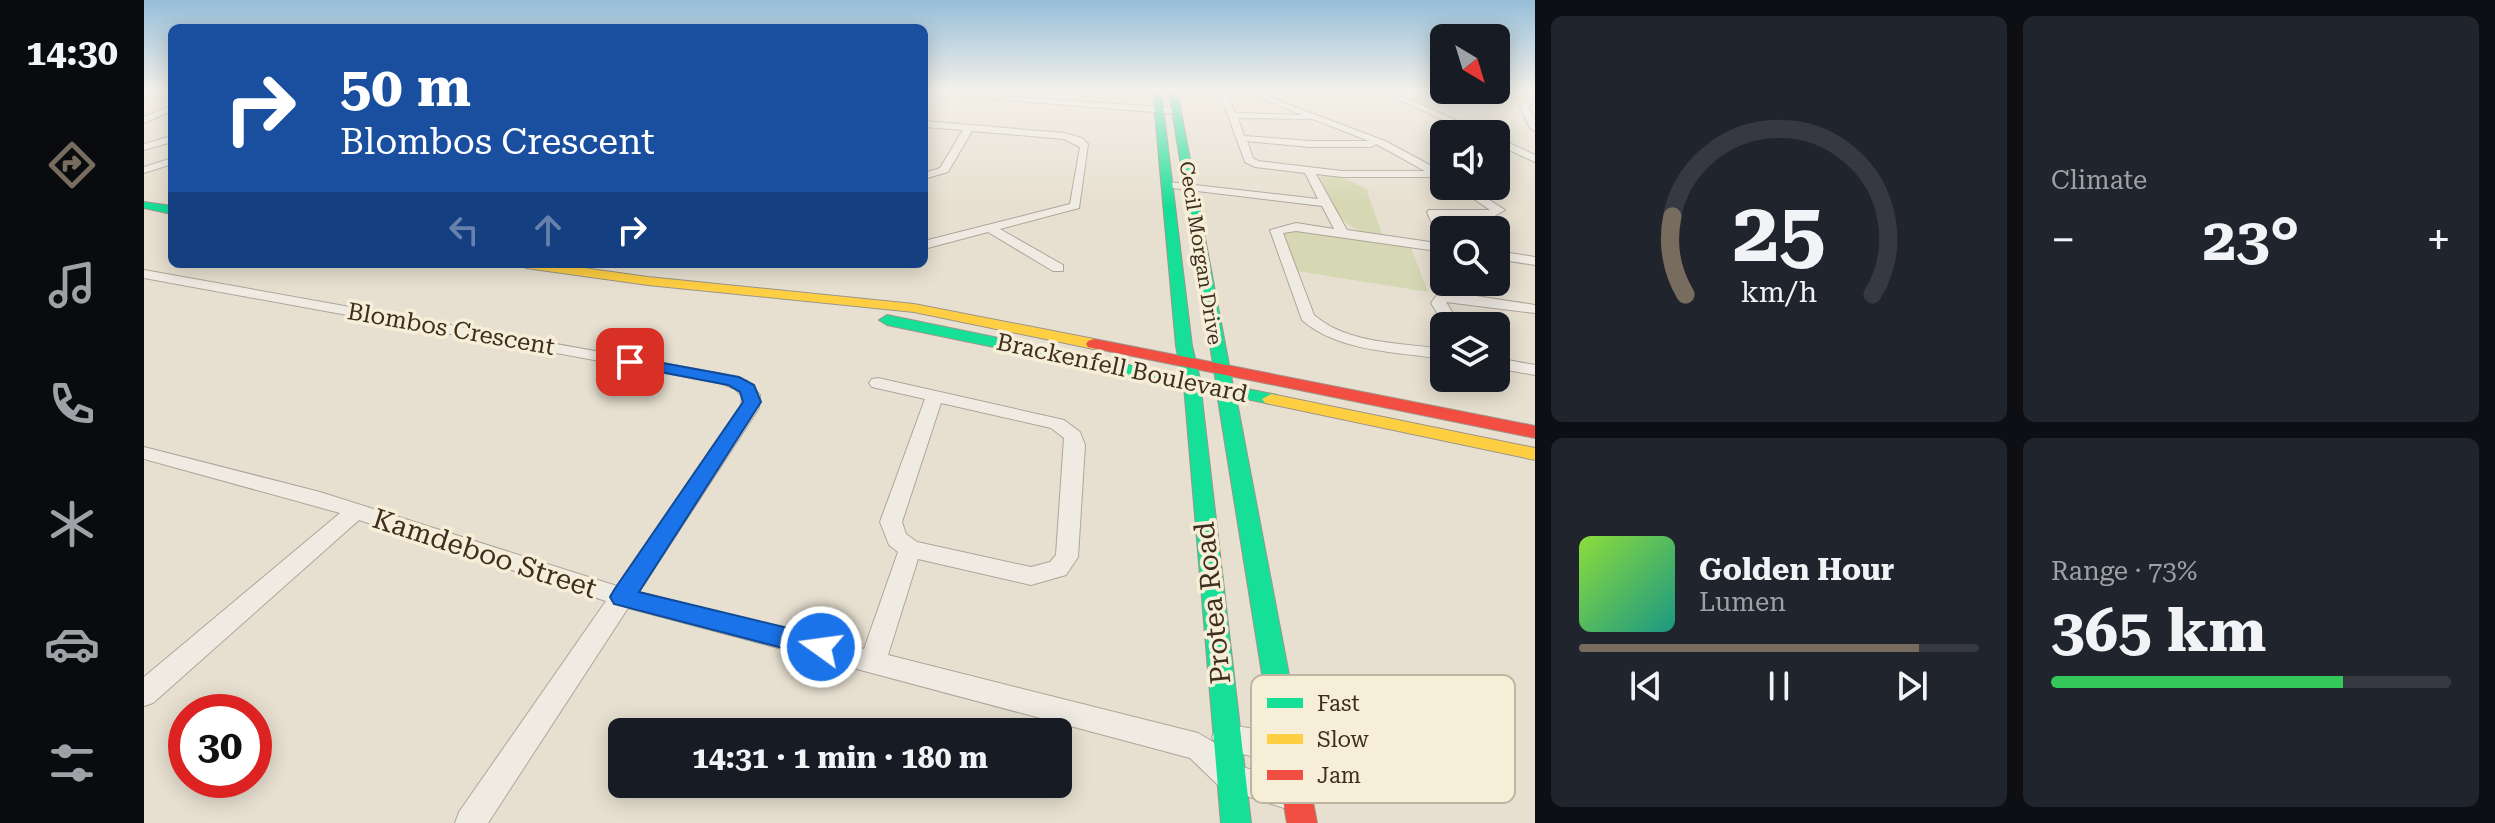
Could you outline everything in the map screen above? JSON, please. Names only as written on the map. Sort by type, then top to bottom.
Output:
[{"type":"street","points":[[928,175],[944,170],[968,129]]},
{"type":"street","points":[[928,244],[1075,206],[1085,146],[1079,140],[986,129]]},
{"type":"street","name":"Cecil Morgan Drive","points":[[1165,129],[1167,182],[1192,383]]},
{"type":"street","name":"Cecil Morgan Drive","points":[[1172,129],[1190,184],[1226,390]]},
{"type":"street","points":[[1237,129],[1251,162],[1310,172],[1430,176]]},
{"type":"street","points":[[1347,129],[1382,143],[1430,170]]},
{"type":"street","points":[[144,147],[168,135]]},
{"type":"street","points":[[1240,138],[1310,144],[1382,143]]},
{"type":"street","points":[[1510,147],[1535,159]]},
{"type":"street","points":[[144,170],[168,162]]},
{"type":"street","points":[[1310,172],[1342,233]]},
{"type":"street","points":[[1167,182],[1325,200]]},
{"type":"street","points":[[1435,216],[1433,212],[1486,214],[1499,210],[1483,200]]},
{"type":"street","points":[[144,205],[168,209]]},
{"type":"street","points":[[1430,246],[1290,226],[1276,230],[1310,322],[1340,335],[1430,351]]},
{"type":"street","points":[[991,229],[1058,268]]},
{"type":"street","points":[[1510,257],[1535,261]]},
{"type":"street","name":"Brackenfell Boulevard","points":[[557,268],[914,308],[1535,432]]},
{"type":"street","name":"Blombos Crescent","points":[[144,274],[692,373],[741,385],[751,395],[750,408],[622,597]]},
{"type":"street","name":"Brackenfell Boulevard","points":[[707,287],[912,325],[1535,454]]},
{"type":"street","points":[[1444,312],[1438,303],[1442,298],[1455,297],[1535,309]]},
{"type":"street","points":[[1510,366],[1535,370]]},
{"type":"street","points":[[878,383],[935,396],[1057,424],[1073,436],[1075,445],[1067,557],[1058,569],[1031,576],[910,549],[897,539],[891,522],[935,396]]},
{"type":"street","name":"Protea Road","points":[[1192,383],[1236,823]]},
{"type":"street","name":"Protea Road","points":[[1226,390],[1275,675]]},
{"type":"street","name":"Kamdeboo Street","points":[[144,453],[313,497],[622,597],[1198,747],[1231,778],[1251,787]]},
{"type":"street","points":[[144,694],[356,511]]},
{"type":"street","points":[[873,660],[910,549]]},
{"type":"street","points":[[470,823],[622,597]]},
{"type":"street","points":[[1198,747],[1226,737],[1251,743]]},
{"type":"green space","points":[[1325,175],[1340,176],[1370,191],[1367,192],[1383,236],[1357,229],[1342,219],[1320,178]]},
{"type":"green space","points":[[1286,229],[1410,245],[1428,292],[1297,271],[1283,232]]},
{"type":"traffic: fast","points":[[1161,129],[1184,346],[1192,383],[1236,823]]},
{"type":"traffic: fast","points":[[1180,129],[1276,675]]},
{"type":"traffic: fast","points":[[144,205],[168,209]]},
{"type":"traffic: fast","points":[[887,320],[1271,399]]},
{"type":"traffic: slow","points":[[555,268],[648,281],[914,308],[1094,344]]},
{"type":"traffic: slow","points":[[1271,399],[1535,454]]},
{"type":"traffic: jam","points":[[1094,344],[1535,432]]},
{"type":"traffic: jam","points":[[1298,803],[1302,823]]},
{"type":"route","points":[[630,362],[733,381],[747,389],[752,402],[622,597],[821,647]]}]
